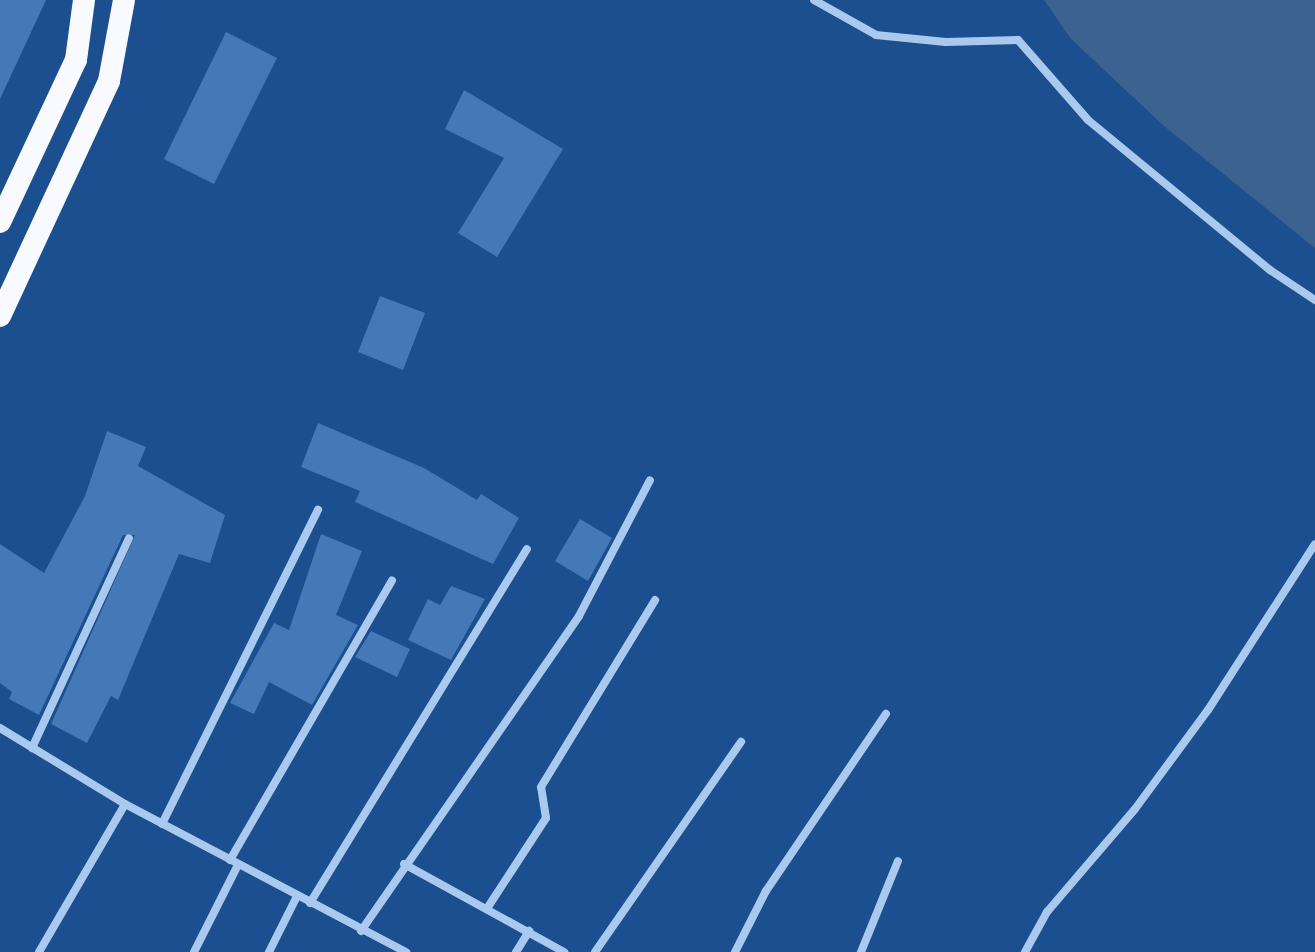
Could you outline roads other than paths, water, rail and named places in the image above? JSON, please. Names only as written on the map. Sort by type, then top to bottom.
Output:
[{"type":"highway","points":[[0,222],[76,60],[84,0]]},
{"type":"highway","points":[[0,316],[109,81],[124,0]]},
{"type":"street","points":[[814,0],[876,35],[946,42],[1018,40],[1088,120],[1270,270],[1315,300]]},
{"type":"street","points":[[361,931],[404,864],[579,616],[650,480]]},
{"type":"street","points":[[162,824],[318,510]]},
{"type":"street","points":[[32,748],[129,538]]},
{"type":"street","points":[[1025,952],[1047,912],[1135,809],[1208,710],[1315,544]]},
{"type":"street","points":[[310,903],[527,549]]},
{"type":"street","points":[[194,952],[234,862],[392,580]]},
{"type":"street","points":[[488,907],[546,818],[541,787],[655,600]]},
{"type":"street","points":[[735,952],[766,891],[886,714]]},
{"type":"street","points":[[0,728],[125,804],[406,952]]},
{"type":"street","points":[[595,952],[741,742]]},
{"type":"street","points":[[39,952],[125,804]]},
{"type":"street","points":[[861,952],[898,861]]},
{"type":"street","points":[[404,864],[488,907],[564,952]]},
{"type":"street","points":[[269,952],[297,896]]},
{"type":"street","points":[[516,952],[529,931]]},
{"type":"water","points":[[1044,0],[1315,0],[1315,248],[1164,126],[1071,39]]}]
